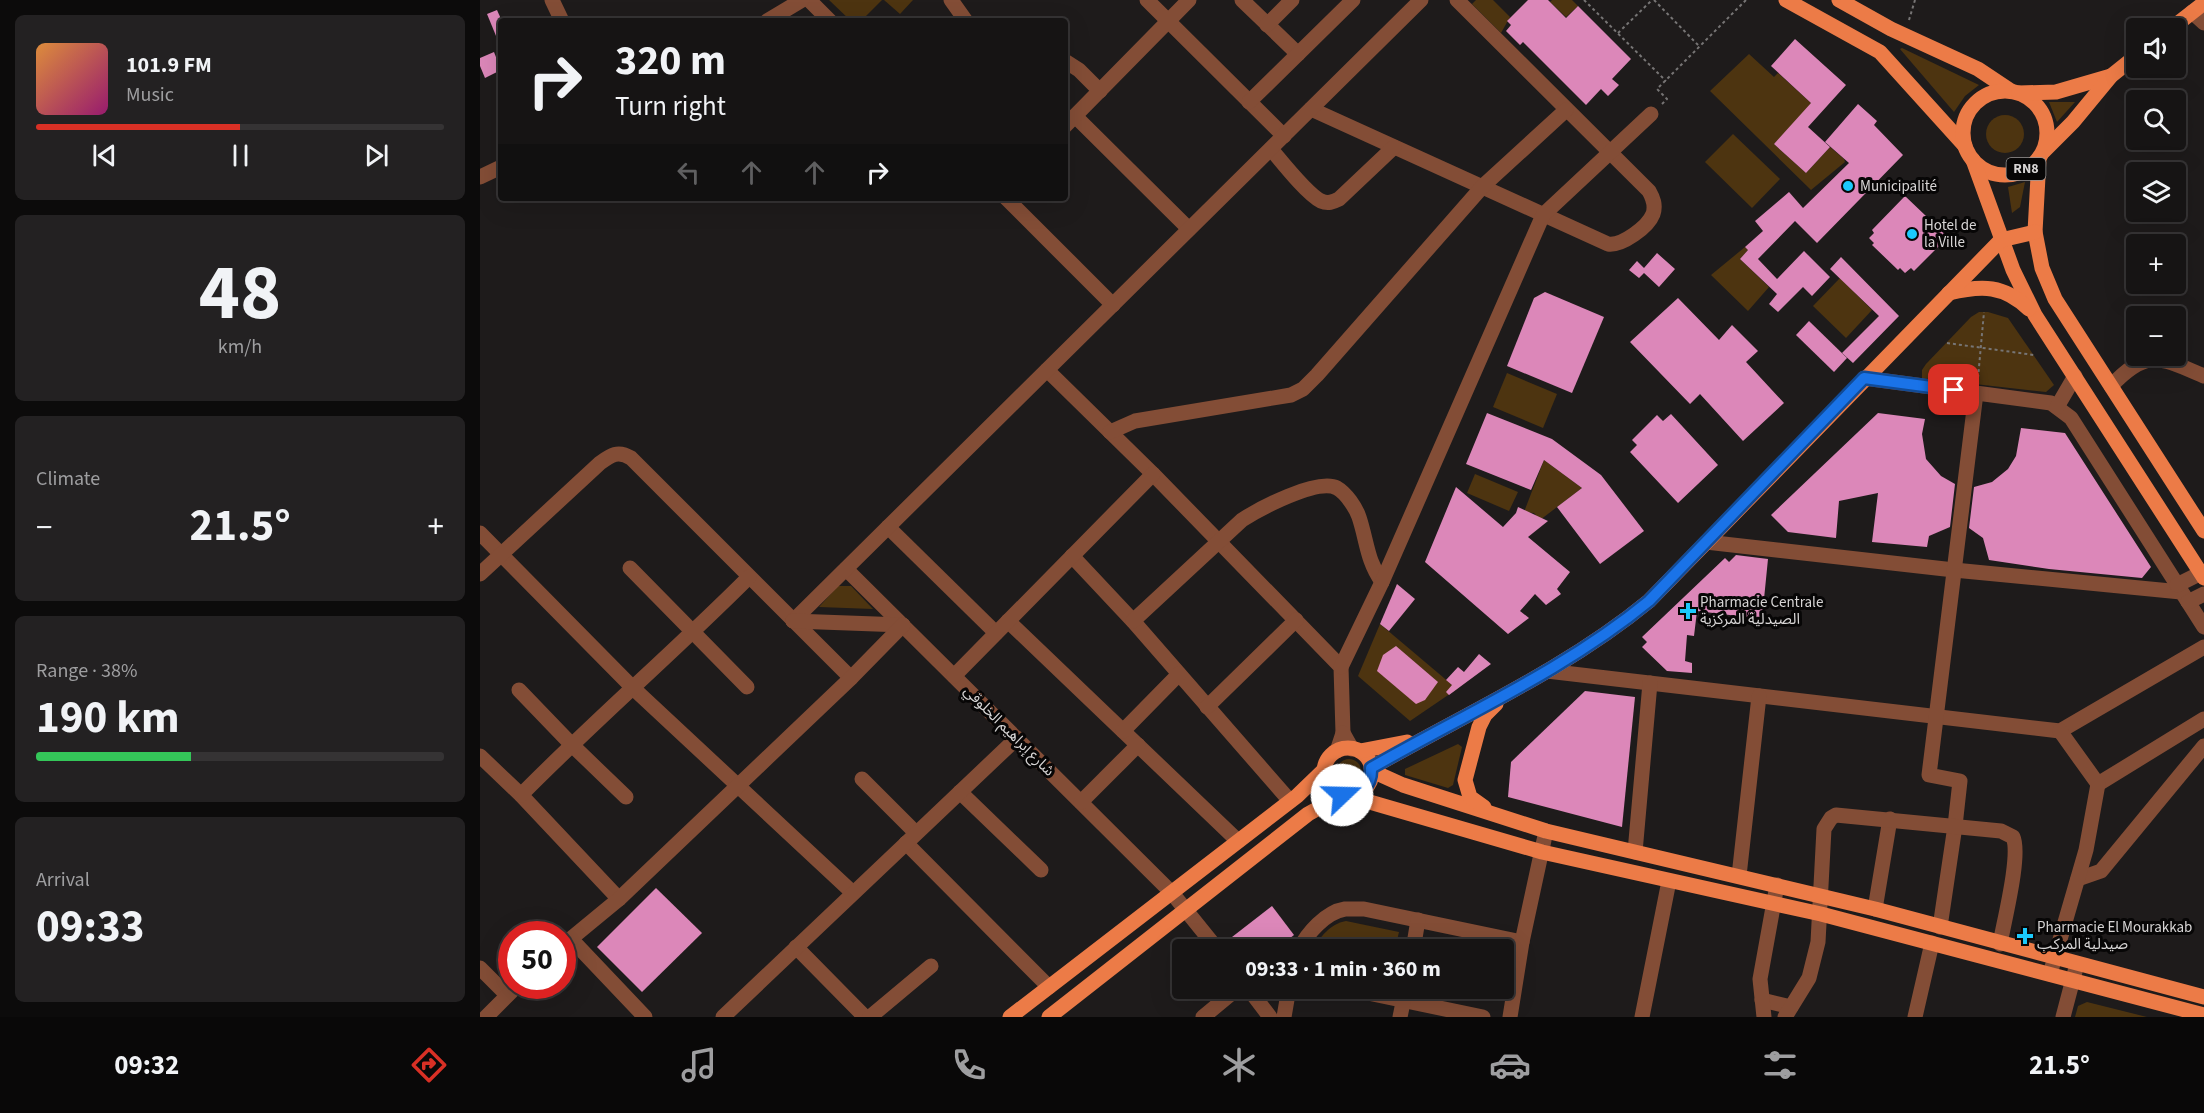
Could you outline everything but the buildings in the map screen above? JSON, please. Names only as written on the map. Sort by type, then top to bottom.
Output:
[{"type":"main road","points":[[1786,0],[1880,52],[1965,146],[1973,160],[2013,270],[2035,315],[2202,575]]},
{"type":"main road","name":"RN8","points":[[1839,0],[1898,32],[1978,69],[2031,100],[2041,111],[2046,125],[2047,139],[2041,155]]},
{"type":"main road","points":[[2186,20],[2200,13]]},
{"type":"main road","points":[[1880,52],[1898,32]]},
{"type":"main road","name":"RN8","points":[[1973,160],[1994,174],[2019,173],[2030,167],[2073,122],[2111,76],[2126,64]]},
{"type":"main road","name":"RN8","points":[[1965,146],[1963,132],[1965,118],[1983,97],[1997,92],[2056,92],[2111,76]]},
{"type":"main road","points":[[2041,155],[2035,232],[2042,268],[2055,299],[2111,386],[2198,510],[2204,531]]},
{"type":"main road","points":[[1371,769],[1547,671],[1626,619],[1649,601],[2001,240],[2035,232]]},
{"type":"main road","points":[[1949,293],[1981,287],[1999,290],[2012,295],[2035,315]]},
{"type":"main road","points":[[1506,694],[1485,715],[1479,727],[1465,780],[1466,789],[1476,804],[1511,820]]},
{"type":"main road","points":[[1422,739],[1350,750],[1326,762],[1324,770],[1327,783],[1336,792],[1345,796],[1542,852],[1821,914],[2204,1015]]},
{"type":"main road","points":[[1049,1017],[1308,814],[1345,796],[1363,791],[1371,778],[1371,769],[1365,756],[1350,750]]},
{"type":"main road","points":[[1371,769],[1403,785],[1546,831],[1875,909],[2204,997]]},
{"type":"main road","points":[[1010,1017],[1290,801],[1324,770]]},
{"type":"street","points":[[552,0],[561,18]]},
{"type":"street","points":[[771,18],[802,0]]},
{"type":"street","points":[[809,0],[827,18]]},
{"type":"street","points":[[951,0],[964,18]]},
{"type":"street","points":[[1147,0],[1284,136]]},
{"type":"street","points":[[1189,0],[1070,121],[1190,229]]},
{"type":"street","points":[[1242,0],[1298,54]]},
{"type":"street","points":[[1267,24],[1292,0]]},
{"type":"street","points":[[1249,102],[1353,0]]},
{"type":"street","points":[[793,621],[1421,0]]},
{"type":"street","points":[[1311,109],[1614,245],[1626,241],[1653,215],[1654,206],[1649,191],[1457,0]]},
{"type":"street","points":[[1068,63],[1079,70],[1100,91]]},
{"type":"street","points":[[1110,432],[1135,421],[1278,398],[1303,389],[1483,186],[1566,110]]},
{"type":"street","points":[[1350,750],[1343,733],[1341,667],[1382,582],[1543,215],[1652,114]]},
{"type":"street","points":[[1271,149],[1311,194],[1321,201],[1330,202],[1340,199],[1394,147]]},
{"type":"street","points":[[480,177],[498,168]]},
{"type":"street","points":[[1009,201],[1113,305]]},
{"type":"street","points":[[2111,386],[2125,372],[2148,359],[2174,363],[2204,376]]},
{"type":"street","points":[[1047,370],[1153,474],[1341,667]]},
{"type":"street","points":[[2057,406],[2075,376]]},
{"type":"street","points":[[1864,378],[2051,403],[2057,406],[2071,418],[2204,627]]},
{"type":"street","points":[[1940,927],[1955,826],[1959,781],[1929,775],[1976,393]]},
{"type":"street","points":[[480,574],[584,477],[610,456],[616,453],[624,454],[631,458],[851,678]]},
{"type":"street","points":[[954,676],[1153,474]]},
{"type":"street","points":[[1133,621],[1242,520],[1308,489],[1324,486],[1336,488],[1348,499],[1358,514],[1373,569],[1382,582]]},
{"type":"street","points":[[888,527],[996,633]]},
{"type":"street","points":[[480,533],[633,688],[854,893]]},
{"type":"street","points":[[1706,542],[1954,570],[2204,594]]},
{"type":"street","points":[[1072,556],[1133,621],[1290,801]]},
{"type":"street","points":[[630,568],[747,687]]},
{"type":"street","name":"شارع إبراهيم الخلوقي","points":[[846,569],[1172,893],[1210,939]]},
{"type":"street","points":[[2182,593],[2202,575]]},
{"type":"street","points":[[520,795],[571,744],[694,632],[749,577]]},
{"type":"street","points":[[1207,707],[1296,620]]},
{"type":"street","points":[[793,621],[903,625]]},
{"type":"street","points":[[1008,621],[1238,841]]},
{"type":"street","points":[[576,936],[620,899],[851,678],[903,625]]},
{"type":"street","points":[[1547,671],[2060,731],[2204,647]]},
{"type":"street","points":[[1123,730],[1179,674]]},
{"type":"street","points":[[1635,852],[1650,683]]},
{"type":"street","points":[[519,690],[626,797]]},
{"type":"street","points":[[1739,876],[1759,696]]},
{"type":"street","points":[[2098,784],[2204,719]]},
{"type":"street","points":[[2050,974],[2086,850],[2098,784],[2060,731]]},
{"type":"street","points":[[723,1017],[1017,738]]},
{"type":"street","points":[[1081,802],[1138,745]]},
{"type":"street","points":[[2078,879],[2101,871],[2204,746]]},
{"type":"street","points":[[480,757],[520,795],[620,899]]},
{"type":"street","points":[[862,779],[911,838],[1049,987]]},
{"type":"street","points":[[960,792],[1041,870]]},
{"type":"street","points":[[1762,1000],[1788,1012],[1809,978],[1818,942],[1821,914],[1824,829],[1830,818],[1842,815],[2001,831],[2013,837],[2016,843],[2015,859],[2000,944]]},
{"type":"street","points":[[1875,909],[1890,819]]},
{"type":"street","points":[[1510,1017],[1522,942],[1546,831]]},
{"type":"street","points":[[1642,1017],[1669,881]]},
{"type":"street","points":[[1764,1017],[1760,979],[1777,885]]},
{"type":"street","points":[[1307,939],[1323,920],[1334,913],[1344,909],[1364,909],[1522,942]]},
{"type":"street","points":[[1415,939],[1418,920]]},
{"type":"street","points":[[1915,1017],[1932,943]]},
{"type":"street","points":[[796,947],[856,1014]]},
{"type":"street","points":[[576,952],[645,1017]]},
{"type":"street","points":[[2063,1017],[2078,964]]},
{"type":"street","points":[[870,1017],[931,966]]},
{"type":"street","points":[[480,968],[498,980]]},
{"type":"street","points":[[486,1017],[503,999]]},
{"type":"street","points":[[1203,1017],[1225,999]]},
{"type":"street","points":[[1256,999],[1270,1017]]},
{"type":"street","points":[[1284,1017],[1287,999]]},
{"type":"street","points":[[1400,1017],[1403,999]]},
{"type":"street","points":[[1418,999],[1483,1017]]},
{"type":"path","points":[[1584,0],[1666,81]]},
{"type":"path","points":[[1618,33],[1653,0],[1700,46]]},
{"type":"path","points":[[1652,114],[1667,99],[1657,89],[1746,0]]},
{"type":"path","points":[[1898,32],[1915,0]]},
{"type":"path","points":[[1976,393],[1984,312]]},
{"type":"path","points":[[1947,342],[2034,355]]},
{"type":"shaded area","points":[[829,0],[882,0],[864,18],[848,18]]},
{"type":"shaded area","points":[[884,0],[913,0],[900,14]]},
{"type":"shaded area","points":[[1476,0],[1493,0],[1510,17],[1501,33],[1472,4]]},
{"type":"shaded area","points":[[1552,0],[1572,0],[1578,6],[1566,17],[1550,2]]},
{"type":"shaded area","points":[[1900,49],[1979,85],[1965,96],[1954,112]]},
{"type":"shaded area","points":[[1749,54],[1774,77],[1778,73],[1812,104],[1774,144],[1806,173],[1830,147],[1844,159],[1845,162],[1811,190],[1710,91]]},
{"type":"shaded area","points":[[2049,102],[2075,102],[2057,122]]},
{"type":"shaded area","points":[[2005,115],[2018,121],[2024,134],[2018,147],[2005,153],[1992,147],[1986,134],[1992,121]]},
{"type":"shaded area","points":[[1733,134],[1780,179],[1752,208],[1705,162]]},
{"type":"shaded area","points":[[2025,182],[2020,207],[2012,213],[2008,187]]},
{"type":"shaded area","points":[[1745,247],[1748,250],[1740,259],[1769,287],[1748,311],[1711,275]]},
{"type":"shaded area","points":[[1840,278],[1872,310],[1846,338],[1813,306]]},
{"type":"shaded area","points":[[1979,312],[1988,312],[2008,318],[2054,385],[2046,392],[1922,378],[1922,370],[1926,364],[1971,317]]},
{"type":"shaded area","points":[[1507,373],[1557,394],[1543,428],[1493,407]]},
{"type":"shaded area","points":[[1544,460],[1582,488],[1540,520],[1534,513],[1524,512]]},
{"type":"shaded area","points":[[1475,474],[1518,492],[1509,511],[1467,493]]},
{"type":"shaded area","points":[[838,586],[851,586],[873,609],[819,607]]},
{"type":"shaded area","points":[[1380,624],[1457,689],[1410,721],[1358,676]]},
{"type":"shaded area","points":[[1458,744],[1462,747],[1453,785],[1448,788],[1405,775],[1405,769]]},
{"type":"shaded area","points":[[1349,759],[1357,763],[1361,771],[1357,779],[1349,783],[1341,779],[1337,771],[1341,763]]},
{"type":"shaded area","points":[[1346,921],[1399,932],[1397,939],[1319,939],[1330,928]]},
{"type":"shaded area","points":[[2087,1002],[2147,1017],[2075,1017],[2078,1006]]},
{"type":"place","name":"Municipalité","points":[[1848,186]]},
{"type":"place","name":"Hotel de la Ville","points":[[1912,234]]},
{"type":"place","name":"Pharmacie Centrale الصيدلية المركزية","points":[[1688,611]]},
{"type":"place","name":"Pharmacie El Mourakkab صيدلية المركب","points":[[2025,936]]},
{"type":"route","points":[[1342,795],[1349,796],[1363,791],[1371,778],[1371,768],[1547,671],[1626,619],[1649,601],[1864,378],[1954,390]]}]
